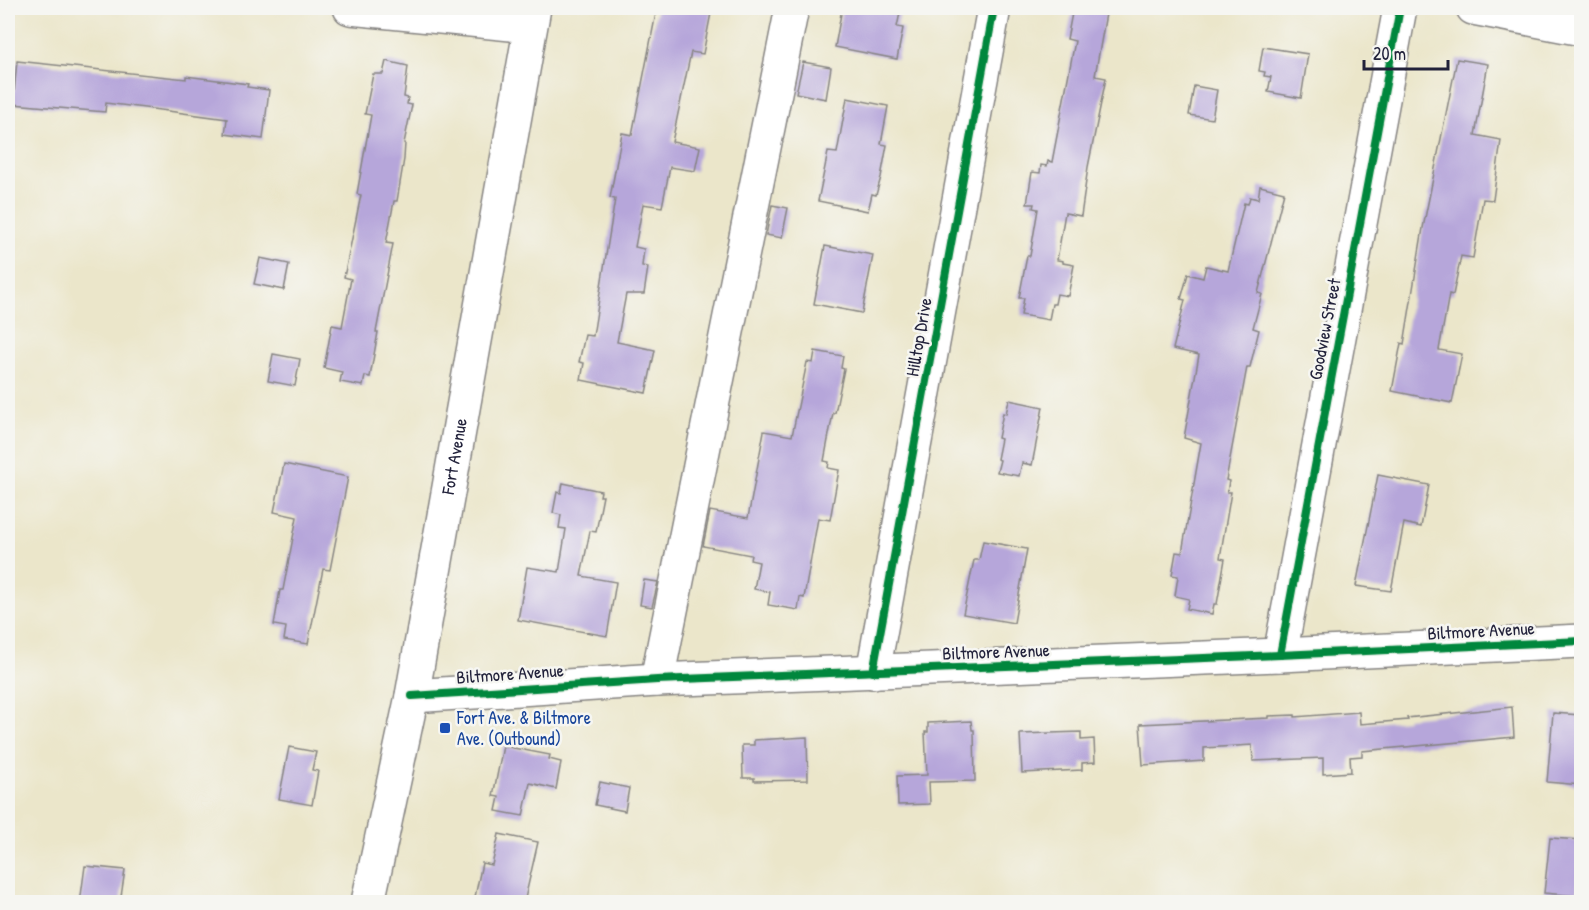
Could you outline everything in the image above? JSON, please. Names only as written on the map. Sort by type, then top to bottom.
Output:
[{"type":"street","points":[[350,8],[532,17]]},
{"type":"street","points":[[657,680],[792,8]]},
{"type":"street","name":"Hilltop Drive","points":[[873,672],[994,8]]},
{"type":"street","name":"Goodview Street","points":[[1280,656],[1400,8]]},
{"type":"street","points":[[1473,8],[1581,29]]},
{"type":"street","name":"Fort Avenue","points":[[368,903],[412,696],[532,17]]},
{"type":"street","name":"Biltmore Avenue","points":[[412,696],[657,680],[1280,656],[1581,641]]},
{"type":"building","points":[[657,8],[712,8],[703,54],[691,52],[672,142],[700,147],[695,171],[670,167],[662,207],[643,204],[635,247],[644,249],[642,266],[648,267],[644,294],[626,294],[617,342],[655,350],[646,393],[581,380],[584,363],[579,362],[585,335],[593,336],[615,199],[610,198],[622,133],[632,135]]},
{"type":"building","points":[[842,8],[901,8],[897,27],[903,28],[897,59],[835,47]]},
{"type":"building","points":[[1073,8],[1107,8],[1095,76],[1106,78],[1088,167],[1081,216],[1065,213],[1057,260],[1074,265],[1068,296],[1057,294],[1055,304],[1052,304],[1049,320],[1021,315],[1024,298],[1019,298],[1027,256],[1030,256],[1038,209],[1033,208],[1034,204],[1027,204],[1032,172],[1040,173],[1041,165],[1047,166],[1048,161],[1052,162],[1075,41],[1067,39]]},
{"type":"building","points":[[1263,47],[1308,54],[1301,98],[1268,92],[1271,77],[1264,76],[1265,72],[1259,71]]},
{"type":"building","points":[[1457,59],[1488,64],[1475,135],[1501,140],[1493,200],[1483,199],[1473,258],[1461,256],[1453,295],[1449,294],[1439,350],[1462,354],[1452,403],[1392,391],[1401,343],[1404,344],[1423,228]]},
{"type":"building","points":[[17,61],[186,79],[186,76],[248,84],[247,87],[269,90],[263,139],[225,134],[227,119],[106,103],[105,112],[13,104]]},
{"type":"building","points":[[386,61],[408,66],[404,97],[408,98],[407,104],[412,105],[404,143],[404,159],[397,201],[394,201],[386,243],[393,244],[376,332],[378,332],[370,377],[365,376],[363,386],[340,382],[342,372],[324,368],[332,325],[342,327],[351,279],[344,277],[361,195],[357,194],[371,115],[365,114],[373,74],[383,74]]},
{"type":"building","points":[[803,62],[831,67],[826,99],[796,93]]},
{"type":"building","points":[[1194,86],[1217,90],[1212,119],[1189,115]]},
{"type":"building","points":[[847,98],[888,106],[881,144],[887,145],[881,177],[876,195],[872,194],[868,211],[818,201],[828,152],[837,153]]},
{"type":"building","points":[[1260,186],[1284,192],[1258,293],[1262,294],[1253,328],[1259,330],[1250,367],[1247,367],[1226,480],[1229,481],[1227,492],[1231,492],[1220,558],[1225,559],[1217,604],[1214,604],[1212,614],[1187,609],[1189,599],[1175,596],[1178,576],[1172,575],[1176,552],[1182,553],[1201,443],[1184,438],[1199,355],[1173,349],[1185,300],[1181,299],[1188,274],[1203,278],[1206,266],[1228,271],[1244,203],[1248,204],[1250,197],[1258,199]]},
{"type":"building","points":[[772,205],[788,208],[782,238],[766,235]]},
{"type":"building","points":[[825,246],[873,255],[862,313],[814,304]]},
{"type":"building","points":[[260,258],[289,264],[284,290],[254,284]]},
{"type":"building","points":[[815,351],[843,356],[841,368],[844,369],[824,461],[829,462],[828,468],[839,470],[830,520],[818,518],[804,598],[800,597],[798,610],[768,605],[770,592],[754,589],[759,562],[750,560],[751,555],[703,546],[710,511],[748,518],[764,431],[792,436],[807,362],[813,363]]},
{"type":"building","points":[[273,354],[300,359],[295,386],[268,381]]},
{"type":"building","points":[[1009,400],[1043,407],[1032,465],[1022,463],[1019,476],[997,472],[1001,439],[998,438],[1003,413],[1006,414]]},
{"type":"building","points":[[284,464],[348,477],[330,570],[323,569],[308,644],[284,640],[286,627],[274,625],[297,517],[274,512]]},
{"type":"building","points":[[1378,475],[1429,485],[1421,527],[1404,523],[1391,591],[1356,586]]},
{"type":"building","points":[[563,483],[601,491],[600,496],[603,496],[596,532],[590,531],[581,576],[616,582],[607,636],[518,620],[527,567],[559,572],[566,529],[559,528],[561,515],[553,513],[557,492],[561,493]]},
{"type":"building","points":[[983,541],[1027,549],[1014,623],[963,614],[974,560],[979,560]]},
{"type":"building","points":[[644,580],[658,582],[652,607],[640,605]]},
{"type":"building","points":[[1512,707],[1514,737],[1362,751],[1362,756],[1350,757],[1351,772],[1323,774],[1323,758],[1253,761],[1252,745],[1204,748],[1204,761],[1143,765],[1140,724],[1359,712],[1360,724]]},
{"type":"building","points":[[1553,713],[1581,715],[1581,785],[1547,782]]},
{"type":"building","points":[[971,721],[972,730],[974,730],[975,781],[929,782],[930,804],[898,805],[897,776],[927,775],[925,732],[928,732],[928,723]]},
{"type":"building","points":[[1081,732],[1081,740],[1094,739],[1095,762],[1082,763],[1082,770],[1022,773],[1020,734]]},
{"type":"building","points":[[807,737],[808,780],[754,781],[754,778],[743,778],[742,745],[754,745],[754,740]]},
{"type":"building","points":[[503,746],[550,755],[549,759],[561,762],[556,789],[530,783],[523,816],[496,811],[499,797],[493,796]]},
{"type":"building","points":[[289,747],[316,752],[312,770],[318,771],[312,805],[279,799]]},
{"type":"building","points":[[600,782],[629,788],[625,811],[595,805]]},
{"type":"building","points":[[499,834],[538,842],[524,903],[476,903],[477,897],[475,897],[482,863],[492,865]]},
{"type":"building","points":[[1550,838],[1581,840],[1577,896],[1544,893]]},
{"type":"building","points":[[85,866],[125,870],[120,903],[80,903]]},
{"type":"cycle path","points":[[873,672],[994,8]]},
{"type":"cycle path","points":[[1280,655],[1400,8]]},
{"type":"cycle path","points":[[412,696],[657,680],[1582,641]]},
{"type":"place","name":"Fort Ave. & Biltmore Ave. (Outbound)","points":[[445,728]]}]
